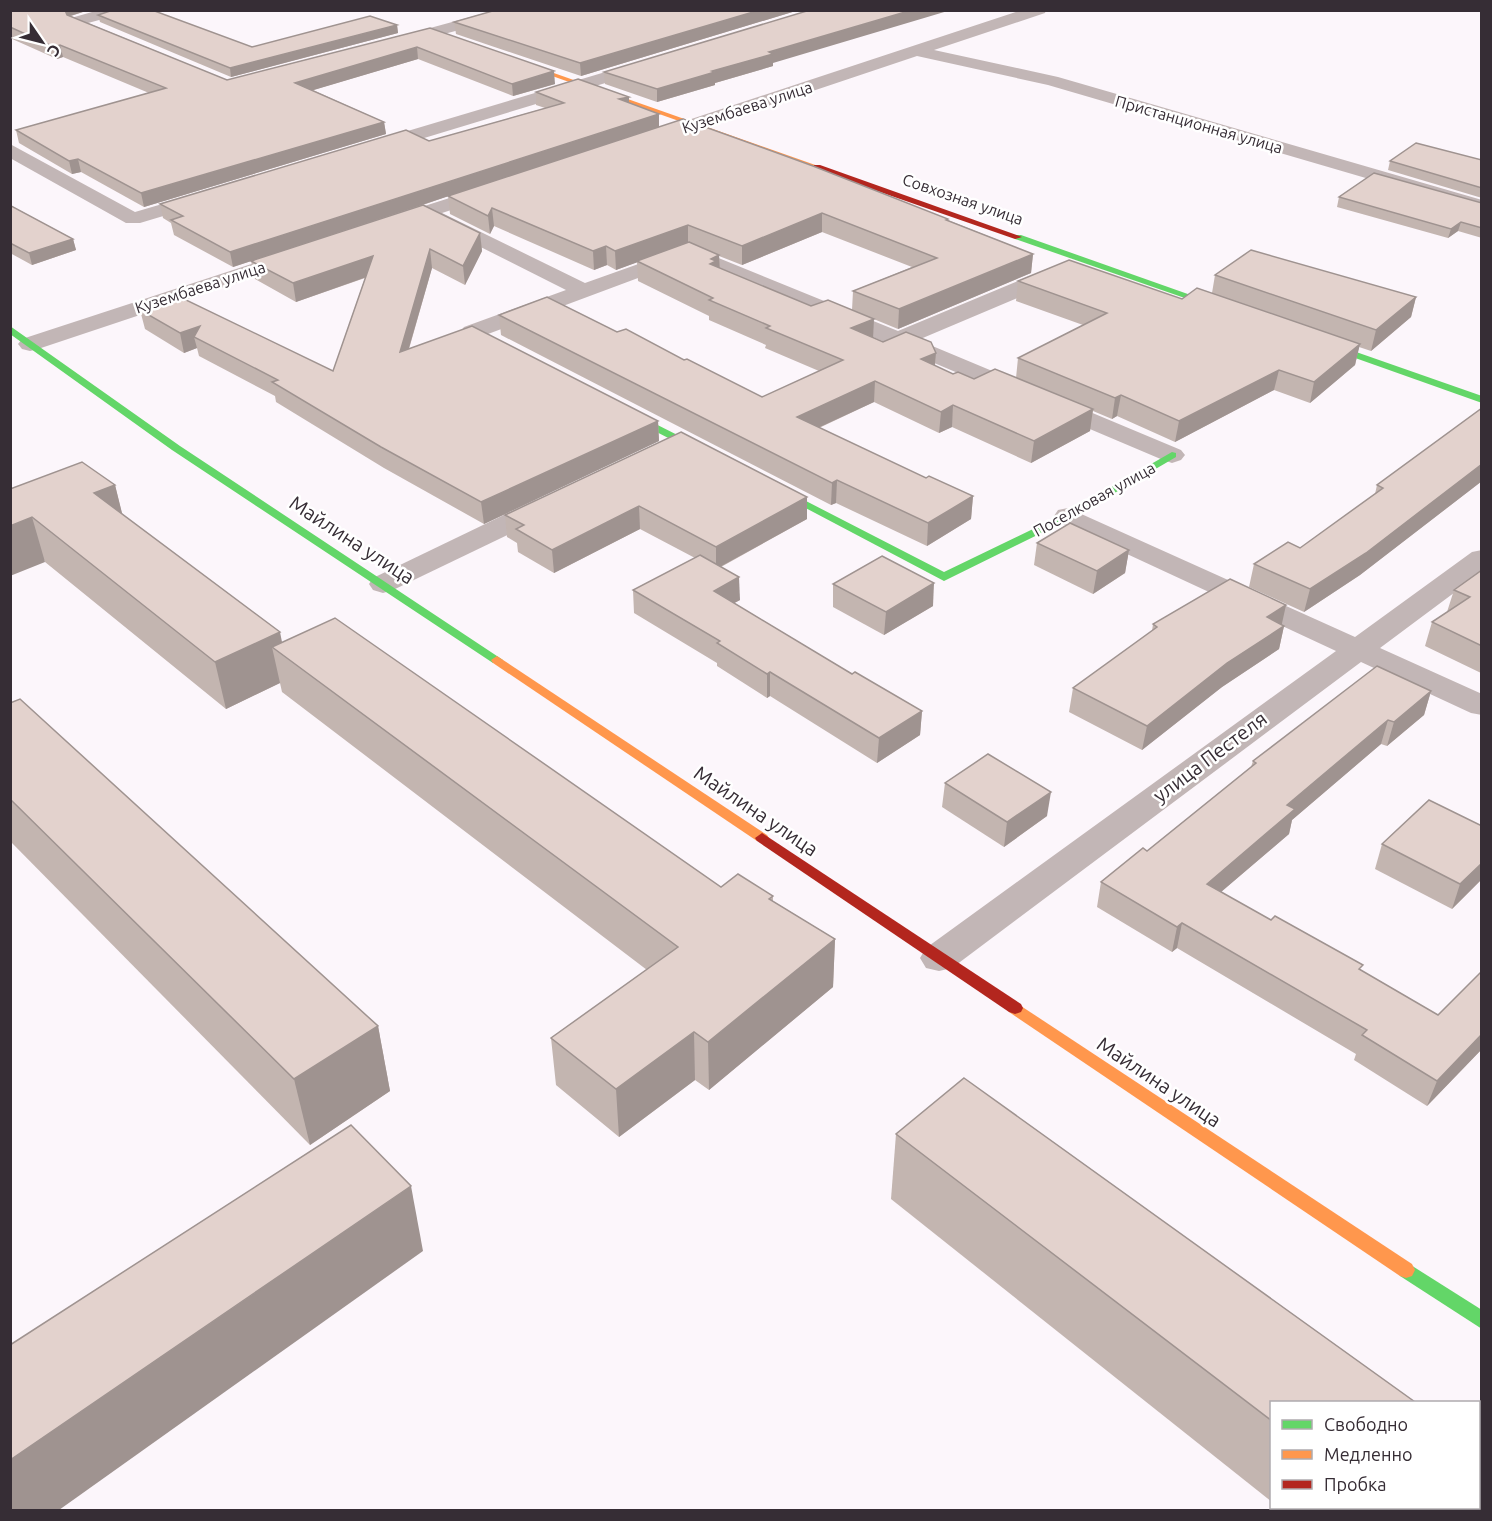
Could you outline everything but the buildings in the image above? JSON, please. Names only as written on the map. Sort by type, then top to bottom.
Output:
[{"type":"street","points":[[99,30],[77,21],[119,10]]},
{"type":"street","points":[[375,47],[516,10]]},
{"type":"street","name":"Кузембаева улица","points":[[641,142],[1039,10]]},
{"type":"street","points":[[432,33],[453,40]]},
{"type":"street","name":"Пристанционная улица","points":[[915,51],[1052,81],[1482,206]]},
{"type":"street","name":"Совхозная улица","points":[[496,55],[698,123],[1245,316]]},
{"type":"street","points":[[357,152],[670,57]]},
{"type":"street","points":[[10,150],[133,219],[223,192]]},
{"type":"street","points":[[369,231],[505,186]]},
{"type":"street","points":[[425,212],[584,290]]},
{"type":"street","name":"Кузембаева улица","points":[[10,350],[312,250]]},
{"type":"street","name":"Поселковая улица","points":[[472,332],[689,252],[1172,455]]},
{"type":"street","points":[[900,339],[1087,260]]},
{"type":"street","name":"Майлина улица","points":[[10,330],[176,448],[383,584],[1482,1321]]},
{"type":"street","name":"Поселковая улица","points":[[472,332],[493,343]]},
{"type":"street","points":[[1301,336],[1482,400]]},
{"type":"street","points":[[609,403],[724,463]]},
{"type":"street","points":[[650,456],[682,441]]},
{"type":"street","name":"Поселковая улица","points":[[756,479],[944,577],[1068,516],[1172,455]]},
{"type":"street","points":[[383,584],[565,497]]},
{"type":"street","points":[[1068,516],[1482,706]]},
{"type":"street","name":"улица Пестеля","points":[[939,958],[1482,558]]},
{"type":"traffic: fast","points":[[1018,237],[1228,310]]},
{"type":"traffic: fast","points":[[10,329],[176,448],[497,660]]},
{"type":"traffic: fast","points":[[1316,341],[1482,400]]},
{"type":"traffic: fast","points":[[618,408],[711,456]]},
{"type":"traffic: fast","points":[[767,485],[944,577],[1068,516],[1172,455]]},
{"type":"traffic: fast","points":[[1406,1270],[1482,1321]]},
{"type":"traffic: slow","points":[[512,60],[817,167]]},
{"type":"traffic: slow","points":[[497,660],[762,838]]},
{"type":"traffic: slow","points":[[1015,1008],[1406,1270]]},
{"type":"traffic: jam","points":[[817,167],[1018,237]]},
{"type":"traffic: jam","points":[[762,838],[1015,1008]]}]
